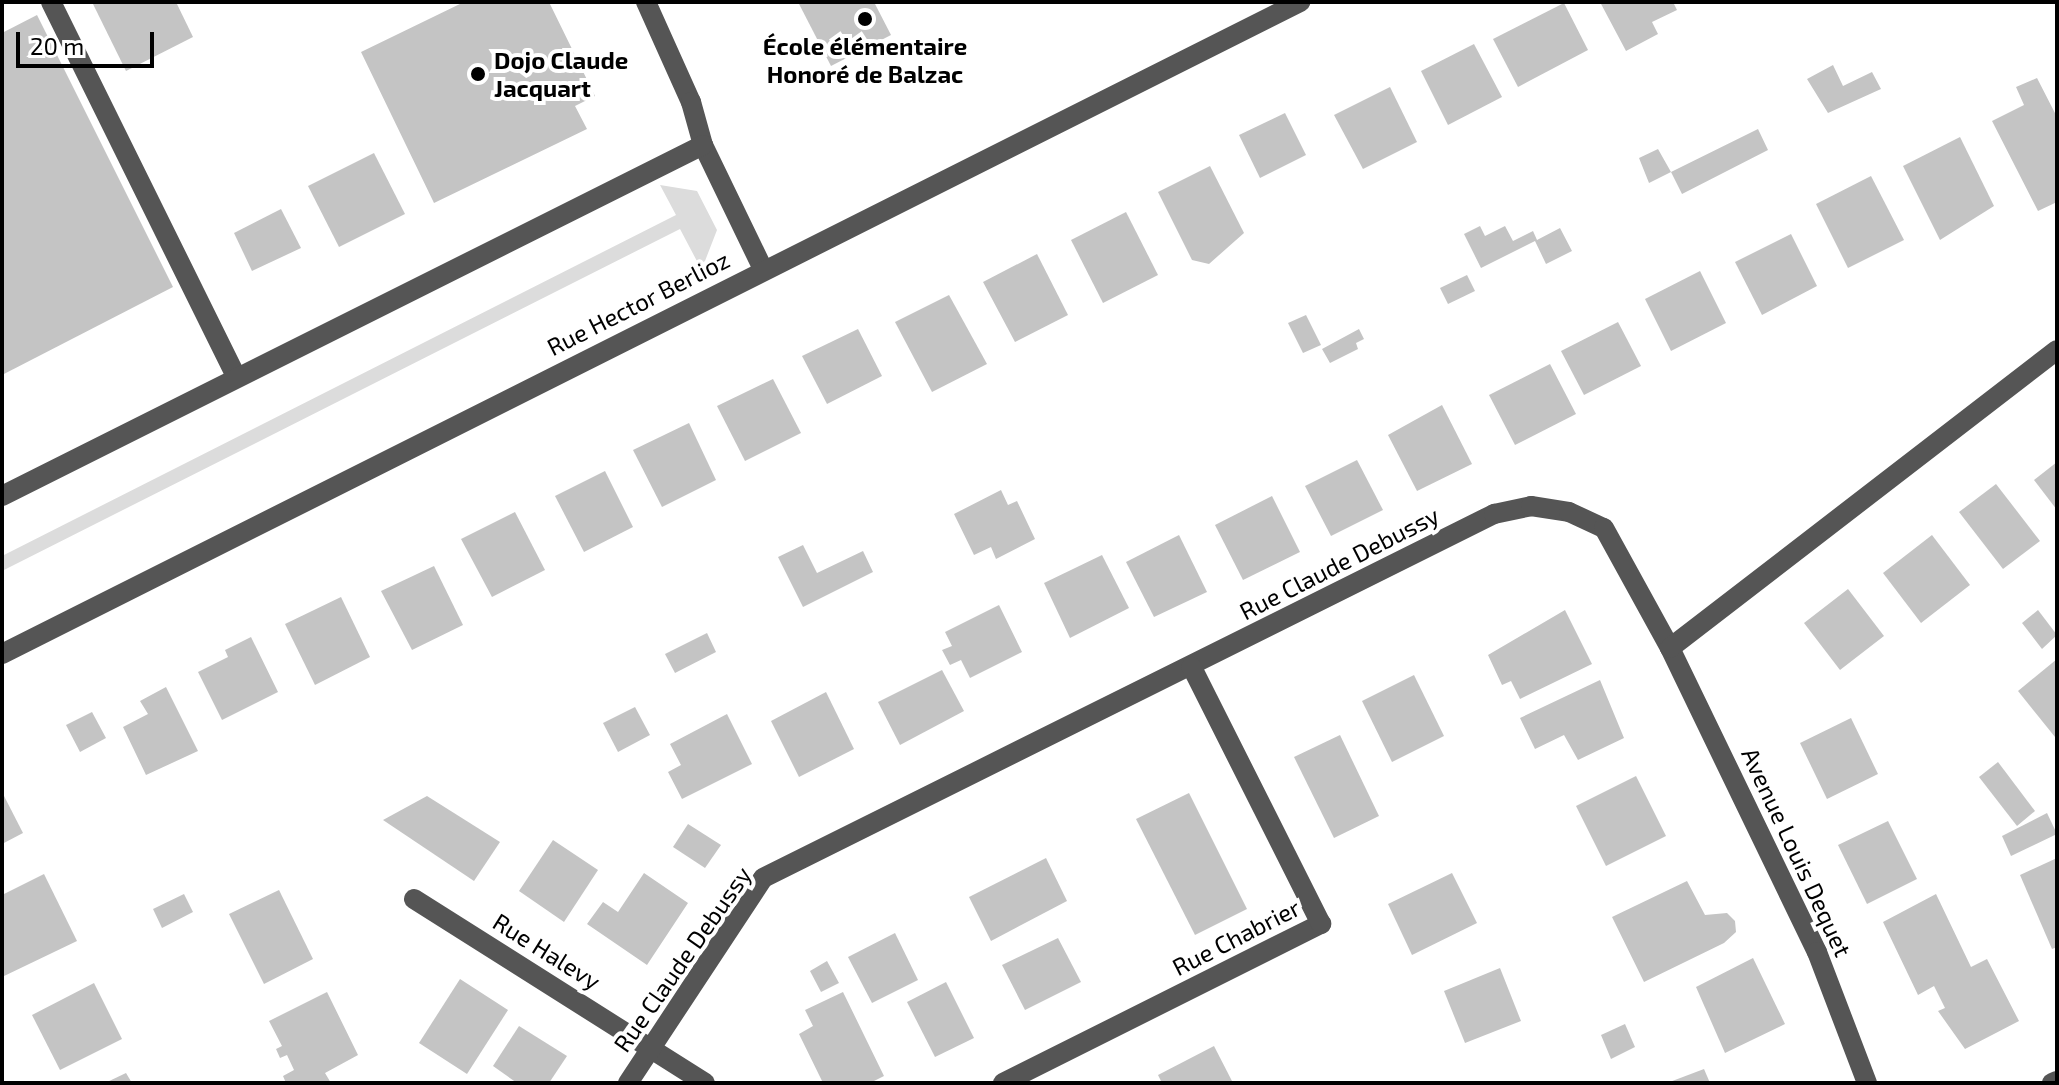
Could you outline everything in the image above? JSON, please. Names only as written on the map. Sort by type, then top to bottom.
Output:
[{"type":"street","points":[[51,2],[237,378]]},
{"type":"street","points":[[646,2],[686,88],[703,145],[763,269]]},
{"type":"street","name":"Rue Hector Berlioz","points":[[2,654],[763,269],[1300,2]]},
{"type":"street","points":[[2,496],[703,145]]},
{"type":"street","points":[[1670,648],[2057,350]]},
{"type":"street","name":"Rue Claude Debussy","points":[[628,1083],[763,878],[1494,514],[1531,506],[1569,512],[1604,528],[1670,648]]},
{"type":"street","name":"Avenue Louis Dequet","points":[[1670,648],[1817,952],[1867,1083]]},
{"type":"street","name":"Rue Chabrier","points":[[1003,1083],[1321,924],[1192,667]]},
{"type":"street","name":"Rue Halevy","points":[[414,899],[652,1048]]},
{"type":"street","points":[[652,1048],[705,1083]]},
{"type":"shaded area","points":[[660,185],[697,191],[717,230],[705,261],[699,265],[680,229],[2,571],[2,556],[676,215]]},
{"type":"building","points":[[92,2],[176,2],[193,37],[126,71]]},
{"type":"building","name":"Dojo Claude Jacquart","points":[[464,2],[549,2],[595,96],[575,106],[587,129],[434,203],[361,52]]},
{"type":"building","name":"École élémentaire Honoré de Balzac","points":[[798,2],[874,2],[891,35],[831,66]]},
{"type":"building","points":[[1600,2],[1673,2],[1677,10],[1652,22],[1658,34],[1626,51]]},
{"type":"building","points":[[1564,3],[1588,50],[1518,87],[1493,39]]},
{"type":"building","points":[[37,15],[173,287],[2,375],[2,33]]},
{"type":"building","points":[[1474,44],[1502,97],[1448,125],[1421,71]]},
{"type":"building","points":[[1833,65],[1843,86],[1872,72],[1881,89],[1828,113],[1807,79]]},
{"type":"building","points":[[2037,78],[2057,117],[2057,202],[2038,211],[1992,121],[2024,105],[2016,87]]},
{"type":"building","points":[[1390,87],[1417,142],[1363,169],[1334,115]]},
{"type":"building","points":[[1285,113],[1306,155],[1260,178],[1239,135]]},
{"type":"building","points":[[1758,129],[1768,150],[1682,194],[1671,172]]},
{"type":"building","points":[[1960,137],[1994,206],[1940,240],[1903,166]]},
{"type":"building","points":[[1658,149],[1671,172],[1649,183],[1639,158]]},
{"type":"building","points":[[374,153],[405,214],[339,247],[308,186]]},
{"type":"building","points":[[1210,166],[1244,233],[1209,264],[1192,260],[1158,192]]},
{"type":"building","points":[[1871,176],[1904,240],[1848,268],[1816,204]]},
{"type":"building","points":[[281,209],[301,248],[252,271],[234,233]]},
{"type":"building","points":[[1126,212],[1158,275],[1103,303],[1071,240]]},
{"type":"building","points":[[1480,226],[1485,236],[1505,226],[1513,241],[1533,231],[1537,240],[1560,228],[1572,251],[1546,264],[1535,241],[1481,268],[1464,234]]},
{"type":"building","points":[[1791,234],[1817,286],[1762,315],[1735,262]]},
{"type":"building","points":[[1037,254],[1068,315],[1015,342],[983,282]]},
{"type":"building","points":[[1700,271],[1726,323],[1671,351],[1645,299]]},
{"type":"building","points":[[1467,275],[1475,291],[1448,304],[1440,288]]},
{"type":"building","points":[[949,295],[987,364],[932,392],[895,322]]},
{"type":"building","points":[[1306,315],[1321,345],[1303,353],[1288,323]]},
{"type":"building","points":[[1618,322],[1641,366],[1584,395],[1561,351]]},
{"type":"building","points":[[858,329],[882,376],[827,404],[802,356]]},
{"type":"building","points":[[1359,329],[1364,339],[1356,343],[1358,349],[1330,363],[1322,349]]},
{"type":"building","points":[[1550,364],[1576,414],[1515,445],[1489,395]]},
{"type":"building","points":[[773,379],[801,433],[745,461],[717,406]]},
{"type":"building","points":[[1442,405],[1472,464],[1417,491],[1388,435]]},
{"type":"building","points":[[689,423],[716,480],[662,507],[633,450]]},
{"type":"building","points":[[1357,460],[1383,510],[1331,536],[1305,486]]},
{"type":"building","points":[[2057,462],[2057,510],[2034,480]]},
{"type":"building","points":[[605,471],[633,527],[584,552],[555,496]]},
{"type":"building","points":[[1996,484],[2040,541],[2003,569],[1959,512]]},
{"type":"building","points":[[1001,490],[1008,505],[1017,501],[1035,539],[996,559],[991,547],[974,555],[954,514]]},
{"type":"building","points":[[1272,496],[1300,552],[1243,580],[1215,525]]},
{"type":"building","points":[[515,512],[545,570],[492,597],[461,539]]},
{"type":"building","points":[[1179,535],[1207,592],[1154,617],[1126,562]]},
{"type":"building","points":[[1932,535],[1970,585],[1921,623],[1883,573]]},
{"type":"building","points":[[803,545],[817,573],[863,551],[873,572],[803,607],[778,557]]},
{"type":"building","points":[[1102,555],[1129,608],[1070,638],[1044,583]]},
{"type":"building","points":[[434,566],[463,625],[412,650],[381,591]]},
{"type":"building","points":[[1848,589],[1884,636],[1840,670],[1804,623]]},
{"type":"building","points":[[341,597],[370,657],[315,685],[285,624]]},
{"type":"building","points":[[999,605],[1022,652],[970,678],[961,660],[950,665],[942,650],[952,646],[945,632]]},
{"type":"building","points":[[1565,610],[1592,664],[1520,699],[1511,681],[1502,685],[1488,655]]},
{"type":"building","points":[[2038,610],[2057,635],[2042,649],[2022,623]]},
{"type":"building","points":[[707,633],[716,652],[675,673],[665,654]]},
{"type":"building","points":[[251,637],[278,692],[222,720],[198,672],[228,657],[225,650]]},
{"type":"building","points":[[2057,659],[2057,735],[2055,737],[2018,691]]},
{"type":"building","points":[[942,670],[964,711],[900,745],[878,702]]},
{"type":"building","points":[[1414,675],[1444,736],[1392,762],[1362,701]]},
{"type":"building","points":[[1600,680],[1624,738],[1578,760],[1564,735],[1535,749],[1520,718]]},
{"type":"building","points":[[166,687],[198,751],[146,775],[123,727],[148,714],[140,701]]},
{"type":"building","points":[[826,692],[854,749],[799,777],[771,721]]},
{"type":"building","points":[[635,707],[650,735],[618,752],[603,723]]},
{"type":"building","points":[[92,712],[106,738],[80,752],[66,725]]},
{"type":"building","points":[[727,714],[752,764],[682,799],[668,772],[681,765],[670,744]]},
{"type":"building","points":[[1851,718],[1878,774],[1827,799],[1800,743]]},
{"type":"building","points":[[1340,735],[1379,816],[1334,838],[1294,757]]},
{"type":"building","points":[[1998,762],[2035,811],[2017,826],[1979,777]]},
{"type":"building","points":[[1636,776],[1666,836],[1606,866],[1576,806]]},
{"type":"building","points":[[2,792],[23,833],[2,844]]},
{"type":"building","points":[[1189,793],[1247,909],[1195,935],[1136,819]]},
{"type":"building","points":[[427,796],[500,842],[474,881],[383,820]]},
{"type":"building","points":[[2047,813],[2057,834],[2011,856],[2002,836]]},
{"type":"building","points":[[1888,821],[1917,879],[1867,904],[1838,845]]},
{"type":"building","points":[[688,824],[721,845],[705,868],[673,847]]},
{"type":"building","points":[[553,840],[598,870],[564,922],[519,891]]},
{"type":"building","points":[[1046,858],[1067,901],[991,941],[969,897]]},
{"type":"building","points":[[2057,858],[2057,947],[2052,949],[2020,875]]},
{"type":"building","points":[[644,873],[688,903],[647,965],[587,924],[603,902],[618,912]]},
{"type":"building","points":[[1452,873],[1477,923],[1412,955],[1388,904]]},
{"type":"building","points":[[44,874],[77,941],[2,977],[2,895]]},
{"type":"building","points":[[1687,881],[1705,915],[1727,913],[1735,921],[1736,932],[1724,943],[1644,982],[1612,917]]},
{"type":"building","points":[[279,890],[313,959],[264,984],[229,914]]},
{"type":"building","points":[[184,894],[193,912],[162,928],[153,909]]},
{"type":"building","points":[[1936,894],[1971,967],[1987,959],[2019,1021],[1965,1049],[1938,1011],[1945,1008],[1934,986],[1918,995],[1883,922]]},
{"type":"building","points":[[895,933],[918,980],[872,1003],[848,957]]},
{"type":"building","points":[[1058,938],[1081,982],[1025,1010],[1002,965]]},
{"type":"building","points":[[1753,958],[1785,1024],[1725,1053],[1696,987]]},
{"type":"building","points":[[827,961],[839,983],[821,992],[810,971]]},
{"type":"building","points":[[1500,968],[1521,1021],[1465,1043],[1444,991]]},
{"type":"building","points":[[460,979],[508,1010],[467,1074],[419,1043]]},
{"type":"building","points":[[946,982],[974,1038],[935,1057],[907,1002]]},
{"type":"building","points":[[94,983],[122,1039],[60,1070],[32,1015]]},
{"type":"building","points":[[327,992],[358,1055],[325,1073],[331,1083],[286,1083],[283,1076],[294,1070],[287,1055],[280,1058],[276,1049],[282,1046],[269,1021]]},
{"type":"building","points":[[843,992],[884,1076],[870,1083],[823,1083],[799,1034],[813,1026],[805,1010]]},
{"type":"building","points":[[1625,1024],[1635,1047],[1611,1059],[1601,1035]]},
{"type":"building","points":[[519,1026],[567,1056],[549,1083],[517,1083],[493,1066]]},
{"type":"building","points":[[1214,1046],[1233,1083],[1162,1083],[1158,1075]]},
{"type":"building","points":[[1704,1069],[1710,1083],[1667,1083]]},
{"type":"building","points":[[126,1073],[132,1083],[105,1083]]},
{"type":"place","name":"École élémentaire Honoré de Balzac","points":[[865,19]]},
{"type":"place","name":"Dojo Claude Jacquart","points":[[478,74]]}]
